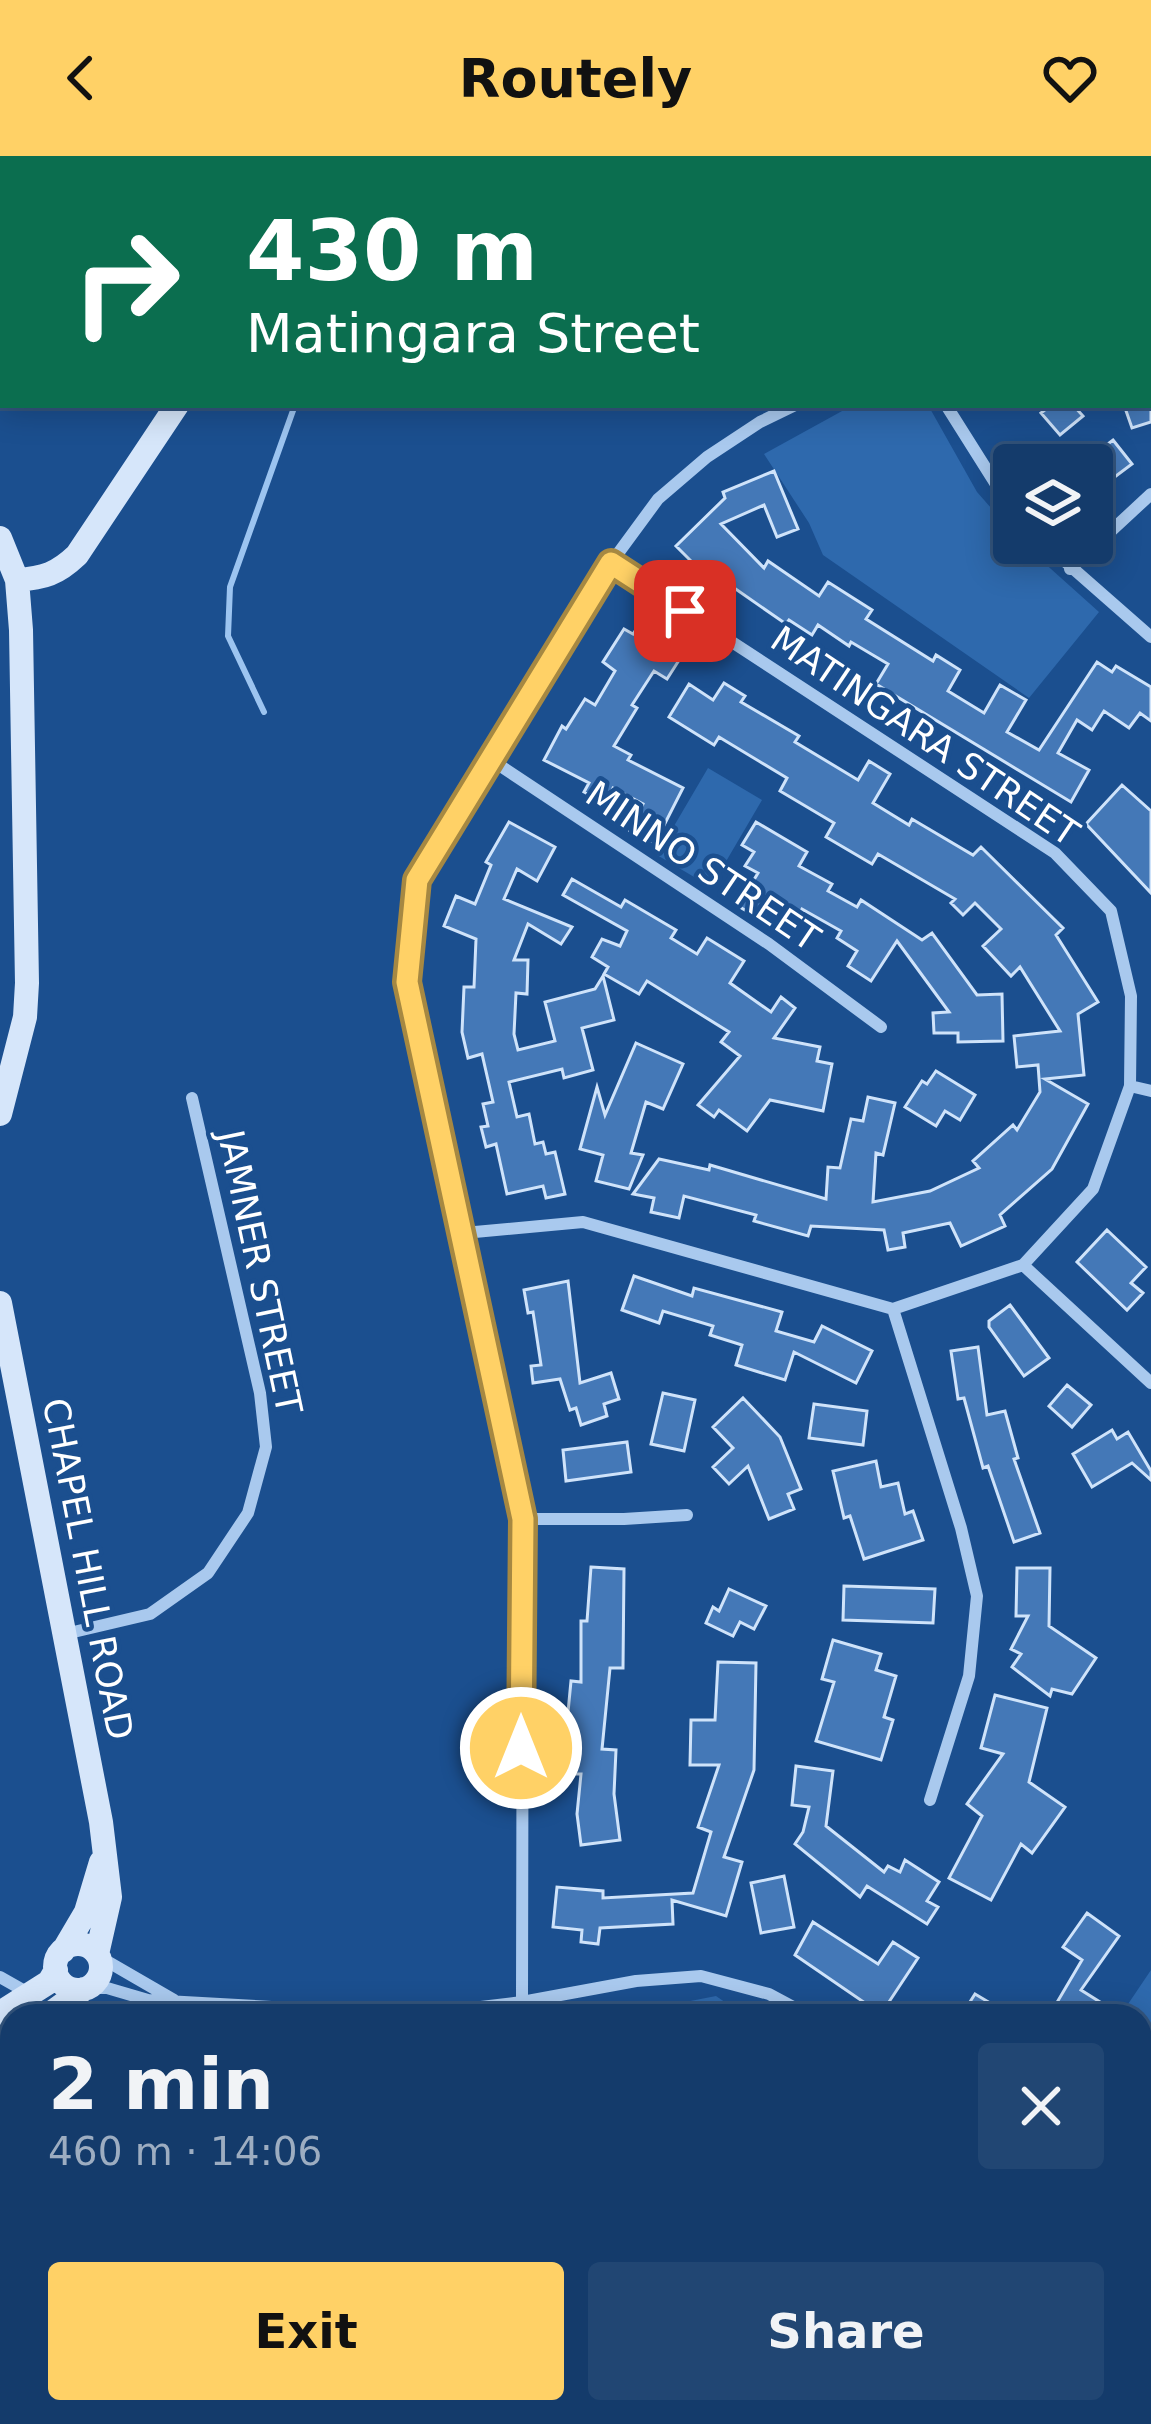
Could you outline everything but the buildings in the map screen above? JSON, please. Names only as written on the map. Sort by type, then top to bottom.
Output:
[{"type":"main road","points":[[17,580],[61,571],[77,555],[175,408]]},
{"type":"main road","points":[[0,538],[17,580],[11,742],[28,983],[25,1017],[0,1114]]},
{"type":"main road","name":"CHAPEL HILL ROAD","points":[[0,1304],[104,1848],[110,1903],[98,1955]]},
{"type":"main road","name":"CHAPEL HILL ROAD","points":[[45,2004],[58,1961],[86,1912],[104,1848]]},
{"type":"main road","points":[[55,2004],[86,1988],[100,1974],[98,1955],[77,1944],[58,1961],[64,1985],[86,1988]]},
{"type":"street","points":[[522,2002],[523,1519],[407,982],[417,880],[611,563],[658,499],[724,446],[789,408]]},
{"type":"street","points":[[948,408],[993,480]]},
{"type":"street","points":[[1070,568],[1151,494]]},
{"type":"street","name":"MATINGARA STREET","points":[[611,563],[1054,853],[1112,911],[1131,996],[1130,1086],[1093,1189],[1023,1265],[893,1309]]},
{"type":"street","points":[[1066,564],[1151,637]]},
{"type":"street","name":"MINNO STREET","points":[[490,759],[770,944],[880,1027]]},
{"type":"street","points":[[1130,1086],[1151,1091]]},
{"type":"street","name":"JAMNER STREET","points":[[65,1634],[150,1614],[208,1573],[248,1513],[266,1447],[260,1393],[192,1098]]},
{"type":"street","points":[[464,1233],[583,1222],[893,1309],[977,1596],[969,1676],[930,1800]]},
{"type":"street","points":[[1023,1265],[1151,1383]]},
{"type":"street","points":[[523,1519],[687,1514]]},
{"type":"street","points":[[98,1955],[175,2000]]},
{"type":"street","points":[[505,2004],[637,1981],[701,1976],[770,1994],[788,2004]]},
{"type":"street","points":[[0,1977],[35,2004]]},
{"type":"street","points":[[86,1988],[107,1988],[142,2000],[238,2004]]},
{"type":"shaded area","points":[[848,408],[930,408],[977,492],[993,510],[993,564],[1045,564],[1099,612],[1029,698],[823,555],[809,523],[764,454]]},
{"type":"shaded area","points":[[708,768],[762,800],[711,887],[657,855]]},
{"type":"shaded area","points":[[1151,1970],[1151,2004],[1128,2004]]},
{"type":"shaded area","points":[[716,1996],[728,2004],[675,2004]]},
{"type":"waterway","points":[[264,712],[228,636],[230,587],[294,408]]},
{"type":"waterway","points":[[828,2424],[899,2424]]},
{"type":"route","points":[[521,1748],[523,1519],[407,982],[417,880],[611,563],[685,611]]}]
